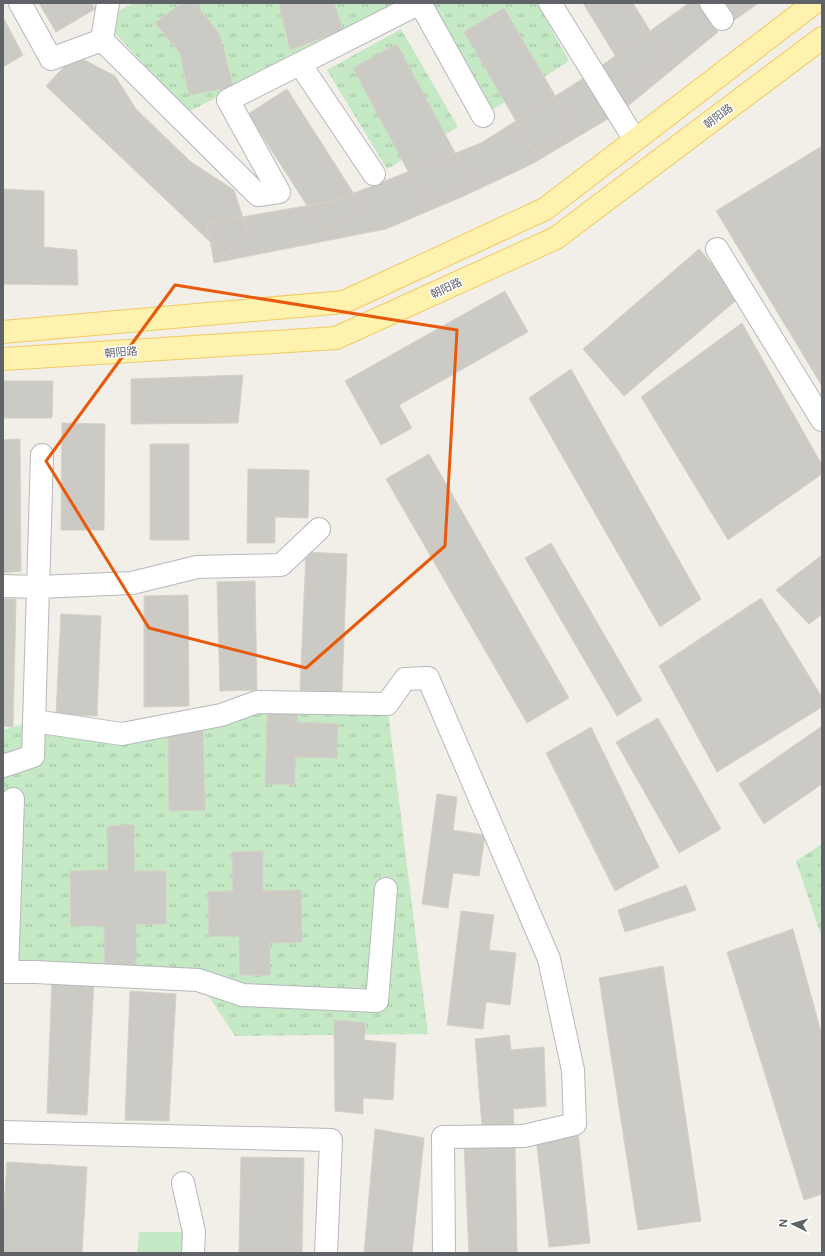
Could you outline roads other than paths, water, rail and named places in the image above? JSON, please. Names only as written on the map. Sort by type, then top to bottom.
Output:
[{"type":"main road","points":[[3,332],[344,302],[545,209],[814,3]]},
{"type":"main road","name":"朝阳路","points":[[3,359],[336,338],[556,238],[822,38]]},
{"type":"lane","points":[[20,3],[51,59],[102,40]]},
{"type":"lane","points":[[102,40],[108,3]]},
{"type":"lane","points":[[102,40],[258,195],[279,192],[228,100],[420,3],[482,116]]},
{"type":"lane","points":[[550,3],[635,140]]},
{"type":"lane","points":[[300,64],[374,174]]},
{"type":"lane","points":[[717,249],[822,420]]},
{"type":"lane","points":[[3,766],[33,756],[42,455]]},
{"type":"lane","points":[[3,586],[132,583],[197,567],[281,565],[319,529]]},
{"type":"lane","points":[[34,721],[122,734],[220,715],[257,702],[387,704],[405,679],[428,678],[549,960],[573,1070],[575,1124],[524,1136],[443,1138],[444,1253]]},
{"type":"lane","points":[[13,799],[5,972],[35,972],[198,980],[243,995],[377,1001],[386,890]]},
{"type":"lane","points":[[3,1132],[332,1140],[326,1253]]},
{"type":"lane","points":[[183,1183],[194,1232],[193,1253]]}]
